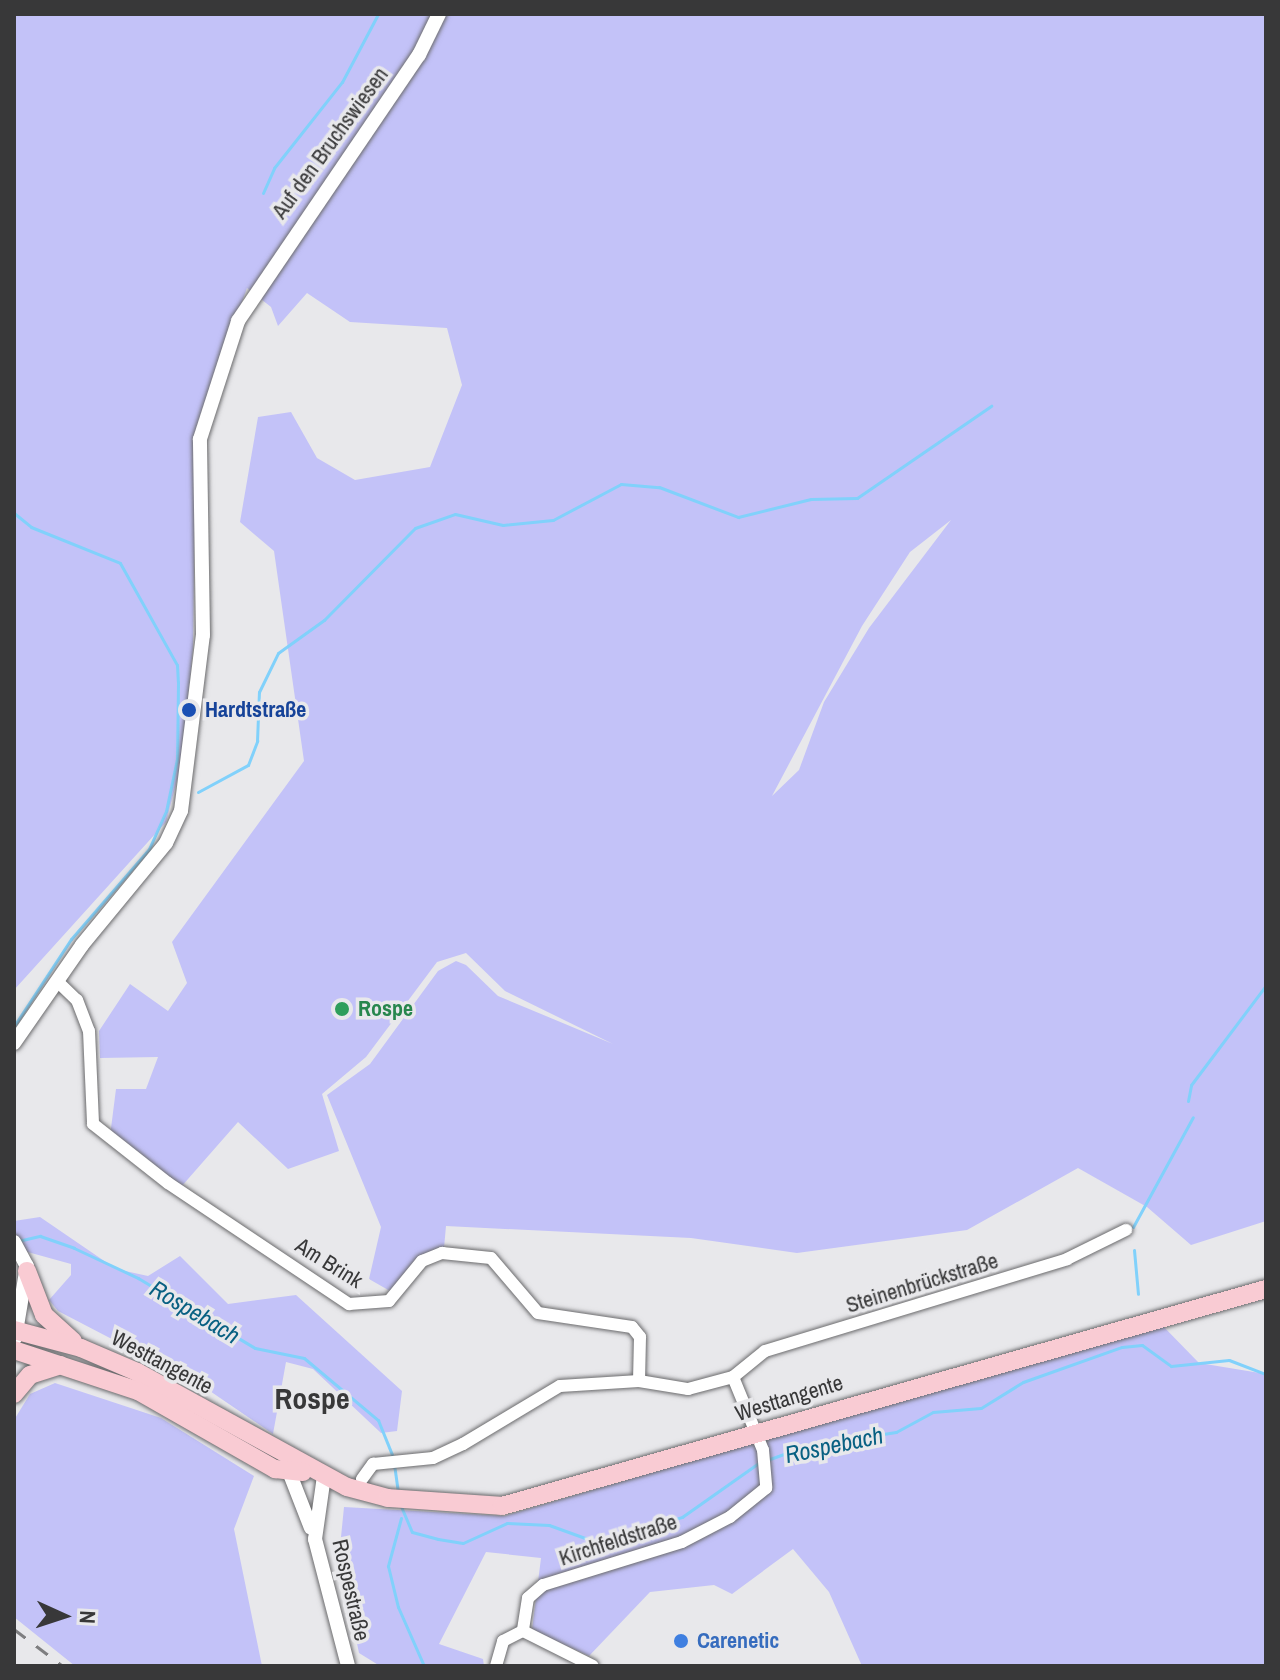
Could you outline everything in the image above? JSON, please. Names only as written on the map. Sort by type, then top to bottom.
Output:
[{"type":"main road","points":[[27,1271],[44,1315],[81,1348]]},
{"type":"main road","name":"Westtangente","points":[[14,1350],[66,1364],[170,1406],[268,1465],[324,1476],[388,1498],[502,1506],[760,1442],[1266,1289]]},
{"type":"main road","name":"Westtangente","points":[[15,1334],[81,1348],[324,1476]]},
{"type":"main road","points":[[14,1394],[30,1375],[66,1364]]},
{"type":"street","name":"Auf den Bruchswiesen","points":[[57,981],[166,843],[181,811],[203,635],[200,439],[251,295],[419,55],[439,14]]},
{"type":"street","points":[[14,1043],[57,981]]},
{"type":"street","name":"Am Brink","points":[[57,981],[77,1000],[89,1031],[93,1124],[168,1183],[349,1304],[389,1301],[422,1261],[442,1253],[491,1258],[538,1313],[632,1327],[640,1337],[639,1381]]},
{"type":"street","name":"Steinenbrückstraße","points":[[362,1479],[373,1464],[403,1462],[463,1444],[560,1386],[639,1381],[688,1389],[733,1377],[765,1351],[1067,1259],[1126,1230]]},
{"type":"street","points":[[15,1334],[27,1271],[17,1245]]},
{"type":"street","points":[[733,1377],[760,1442]]},
{"type":"street","name":"Kirchfeldstraße","points":[[523,1631],[528,1598],[543,1585],[629,1562],[730,1517],[766,1488],[768,1468],[760,1442]]},
{"type":"street","points":[[288,1469],[315,1539]]},
{"type":"street","name":"Rospestraße","points":[[324,1476],[315,1539],[348,1666]]},
{"type":"street","points":[[496,1666],[503,1641],[523,1631],[593,1666]]},
{"type":"shaded area","points":[[14,14],[1266,14],[1266,1221],[1191,1245],[1147,1207],[1078,1168],[967,1230],[797,1253],[691,1238],[446,1226],[444,1248],[417,1257],[390,1291],[369,1279],[381,1227],[327,1095],[370,1064],[438,971],[456,961],[466,965],[498,996],[613,1044],[505,991],[466,953],[437,962],[366,1057],[322,1094],[339,1151],[288,1169],[238,1122],[181,1187],[110,1136],[116,1089],[146,1089],[158,1057],[100,1058],[99,1031],[130,984],[168,1011],[187,983],[172,942],[304,761],[274,551],[240,522],[258,417],[291,412],[317,458],[355,480],[430,467],[462,385],[447,328],[350,322],[307,293],[278,326],[271,307],[247,288],[196,429],[193,648],[182,761],[166,822],[14,990]],"holes":[[[951,520],[869,628],[824,702],[799,770],[772,796],[862,626],[910,552]]]},
{"type":"shaded area","points":[[40,1217],[116,1269],[148,1276],[180,1256],[228,1304],[296,1295],[402,1391],[397,1431],[381,1433],[313,1369],[286,1362],[273,1434],[204,1387],[58,1311],[49,1300],[71,1275],[71,1264],[24,1251],[14,1260],[14,1221]]},
{"type":"shaded area","points":[[1160,1323],[1199,1363],[1266,1374],[1266,1666],[862,1666],[829,1592],[793,1549],[732,1594],[714,1585],[650,1592],[589,1656],[532,1630],[541,1558],[486,1552],[439,1644],[483,1659],[484,1666],[380,1666],[359,1653],[339,1557],[344,1507],[505,1516]]},
{"type":"shaded area","points":[[55,1383],[161,1418],[254,1476],[234,1529],[262,1666],[75,1666],[14,1617],[14,1420],[30,1394]]},
{"type":"waterway","points":[[263,193],[274,168],[342,82],[378,14]]},
{"type":"waterway","points":[[198,792],[248,765],[257,741],[259,692],[278,653],[324,620],[415,528],[455,514],[503,525],[553,520],[621,484],[659,487],[738,517],[811,499],[857,498],[991,406]]},
{"type":"waterway","points":[[14,513],[31,527],[120,563],[177,665],[178,682],[177,759],[166,811],[149,849],[71,939],[14,1026]]},
{"type":"waterway","points":[[1188,1101],[1191,1085],[1266,985]]},
{"type":"waterway","points":[[1133,1227],[1193,1117]]},
{"type":"waterway","name":"Rospebach","points":[[18,1241],[40,1236],[74,1248],[138,1278],[255,1348],[304,1358],[378,1420],[393,1457]]},
{"type":"waterway","points":[[1134,1250],[1138,1294]]},
{"type":"waterway","name":"Rospebach","points":[[767,1460],[806,1446],[896,1432],[933,1412],[981,1408],[1023,1382],[1122,1347],[1142,1345],[1171,1366],[1229,1360],[1266,1374]]},
{"type":"waterway","name":"Rospebach","points":[[400,1504],[412,1532],[438,1539],[463,1543],[507,1523],[549,1525],[596,1542],[682,1517],[760,1462]]},
{"type":"waterway","name":"Rospebach","points":[[394,1464],[398,1492]]},
{"type":"waterway","points":[[401,1518],[388,1566],[398,1607],[424,1666]]},
{"type":"railway","points":[[14,1629],[63,1666]]},
{"type":"place","name":"Hardtstraße","points":[[189,710]]},
{"type":"place","name":"Rospe","points":[[342,1009]]},
{"type":"place","name":"Carenetic","points":[[681,1641]]},
{"type":"district","name":"Rospe","points":[[312,1398]]}]
